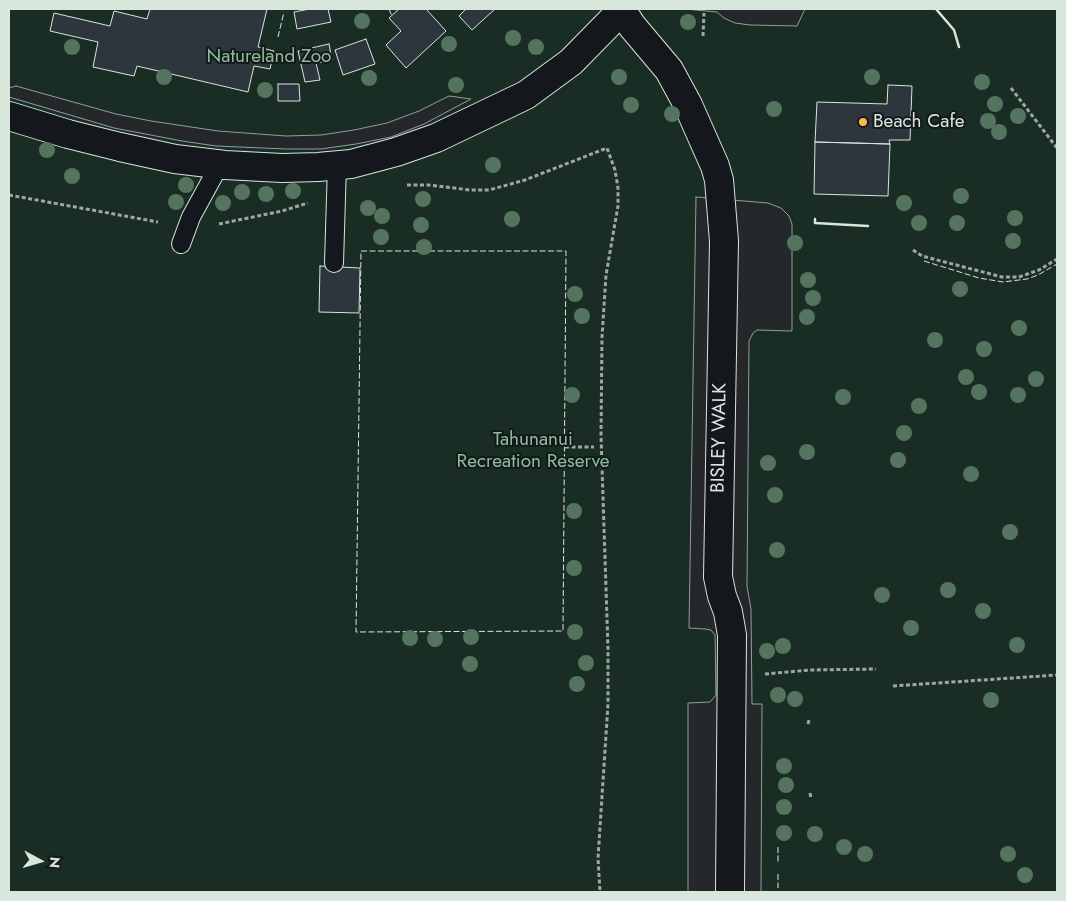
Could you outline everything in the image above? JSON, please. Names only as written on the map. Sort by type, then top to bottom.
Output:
[{"type":"street","points":[[9,116],[120,148],[175,158],[220,164],[282,168],[352,164],[428,141],[526,95],[572,62],[622,10]]},
{"type":"street","name":"BISLEY WALK","points":[[622,10],[632,26],[669,70],[688,105],[715,166],[719,180],[724,241],[718,577],[728,612],[732,635],[730,892]]},
{"type":"lane","points":[[181,244],[191,217],[220,164]]},
{"type":"lane","points":[[334,264],[337,165]]},
{"type":"path","points":[[703,36],[704,13]]},
{"type":"path","points":[[1011,88],[1057,148]]},
{"type":"path","points":[[600,892],[598,858],[608,704],[601,436],[602,337],[606,275],[618,206],[615,170],[608,148]]},
{"type":"path","points":[[913,250],[922,256],[1002,277],[1019,277],[1039,270],[1057,259]]},
{"type":"path","points":[[565,447],[594,447]]},
{"type":"path","points":[[760,674],[810,670],[876,669]]},
{"type":"path","points":[[893,686],[1057,675]]},
{"type":"path","points":[[810,793],[811,798]]},
{"type":"green space","name":"Tahunanui Recreation Reserve","points":[[9,9],[1057,9],[1057,892],[9,892]]},
{"type":"shaded area","points":[[685,9],[805,9],[797,26],[735,23],[717,12]]},
{"type":"shaded area","points":[[16,86],[116,114],[151,121],[218,131],[286,136],[321,135],[354,130],[387,123],[419,111],[449,96],[471,99],[424,124],[391,137],[321,149],[286,149],[216,146],[114,128],[9,97],[9,88]]},
{"type":"shaded area","points":[[696,197],[768,203],[781,208],[789,216],[792,224],[792,331],[757,330],[749,341],[747,586],[751,609],[752,704],[762,704],[761,892],[688,892],[688,703],[710,702],[716,695],[715,635],[711,630],[689,628]]},
{"type":"building","points":[[150,9],[267,9],[258,47],[274,51],[270,69],[254,66],[248,92],[137,66],[134,76],[93,67],[98,42],[50,31],[54,13],[110,26],[114,11],[147,19]]},
{"type":"building","points":[[310,9],[328,9],[331,22],[297,29],[294,12]]},
{"type":"building","points":[[399,9],[426,9],[446,31],[406,68],[386,45],[401,31],[389,18]]},
{"type":"building","points":[[466,9],[495,9],[472,30],[459,16]]},
{"type":"building","points":[[366,39],[375,64],[343,75],[335,50]]},
{"type":"building","points":[[329,44],[332,60],[316,63],[320,80],[305,82],[298,51]]},
{"type":"building","points":[[278,84],[299,84],[300,101],[278,101]]},
{"type":"building","name":"Beach Cafe","points":[[888,85],[912,86],[910,140],[889,140],[890,144],[815,142],[817,102],[887,104]]},
{"type":"building","points":[[815,142],[890,144],[888,196],[814,194]]},
{"type":"building","points":[[320,266],[360,268],[359,313],[319,312]]},
{"type":"fence","points":[[389,9],[392,16]]},
{"type":"fence","points":[[278,37],[284,12]]},
{"type":"fence","points":[[361,251],[566,251],[563,631],[356,632],[361,251]]},
{"type":"fence","points":[[924,261],[979,278],[1003,282],[1027,279],[1057,264]]},
{"type":"fence","points":[[778,847],[778,864]]},
{"type":"fence","points":[[778,874],[778,888]]},
{"type":"wall","points":[[936,9],[954,30],[959,47]]},
{"type":"wall","points":[[815,219],[815,223],[868,226]]},
{"type":"place","name":"Beach Cafe","points":[[863,122]]},
{"type":"park label","name":"Natureland Zoo","points":[[269,57]]}]
